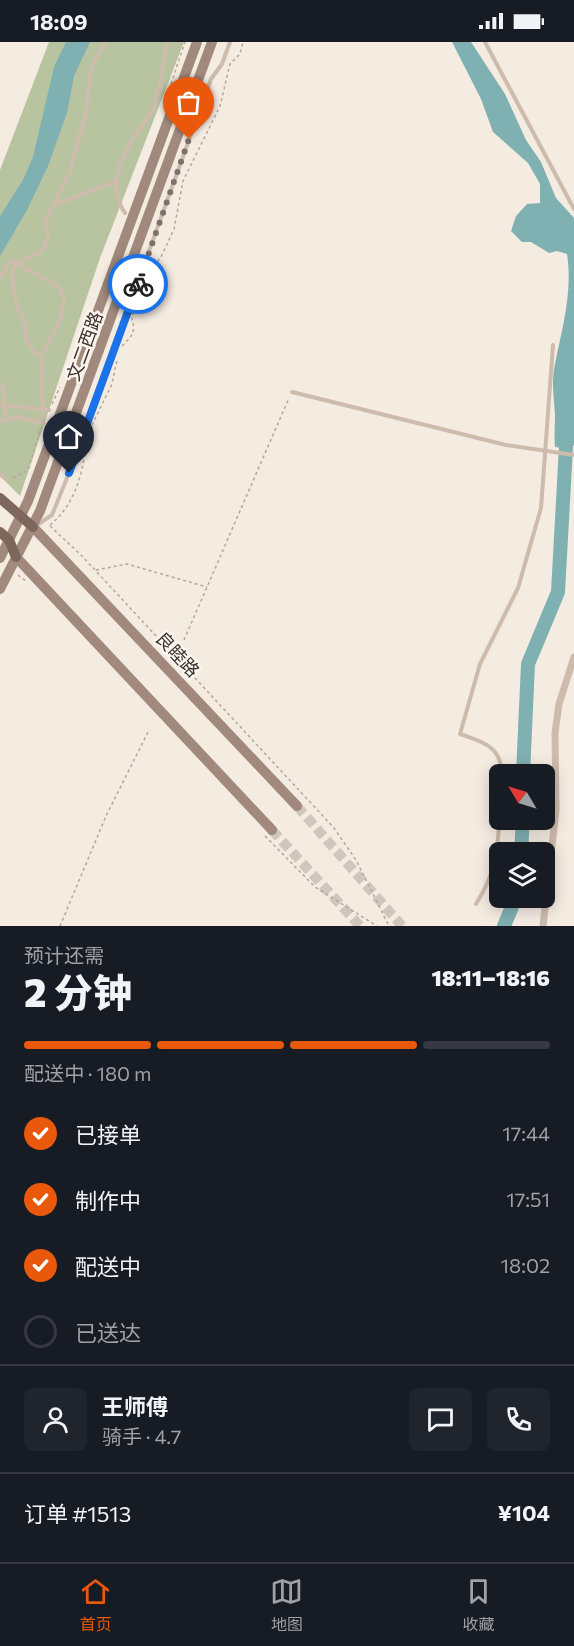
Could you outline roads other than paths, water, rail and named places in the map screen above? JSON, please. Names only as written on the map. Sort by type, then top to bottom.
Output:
[{"type":"main road","name":"文二西路","points":[[0,558],[21,518],[197,42]]},
{"type":"main road","name":"文二西路","points":[[0,589],[33,527],[212,42]]},
{"type":"main road","points":[[0,498],[33,527]]},
{"type":"main road","name":"良睦路","points":[[33,527],[297,806]]},
{"type":"main road","points":[[0,532],[9,540],[16,558],[272,830]]},
{"type":"street","points":[[543,926],[556,810],[555,733],[560,704],[574,657]]},
{"type":"lane","points":[[42,356],[34,352],[26,339],[25,323],[16,304],[12,273],[15,264],[43,250],[48,237],[46,221],[71,168],[86,112],[91,68],[106,42]]},
{"type":"lane","points":[[125,213],[118,198],[117,182],[129,145],[153,110],[159,92],[166,42]]},
{"type":"lane","points":[[33,527],[52,515],[211,79],[222,64],[230,42]]},
{"type":"lane","points":[[485,42],[574,209]]},
{"type":"lane","points":[[54,204],[117,182]]},
{"type":"lane","points":[[0,277],[11,261],[59,288],[64,298],[60,321],[42,356],[43,423],[18,417],[0,421]]},
{"type":"lane","points":[[501,764],[501,758],[495,749],[460,734],[480,664],[518,588],[530,554],[541,508],[553,345]]},
{"type":"lane","points":[[0,386],[3,385],[2,405],[6,420]]},
{"type":"lane","points":[[292,392],[506,445],[546,453],[574,455]]},
{"type":"lane","points":[[2,405],[49,410]]},
{"type":"lane","points":[[0,474],[6,479]]},
{"type":"lane","points":[[476,904],[492,878],[499,830]]},
{"type":"water","points":[[66,42],[90,42],[74,76],[67,113],[48,166],[27,210],[0,256],[0,216],[23,180],[33,157],[54,67]]},
{"type":"water","points":[[452,42],[471,42],[505,94],[526,140],[541,162],[556,198],[574,218],[574,445],[570,449],[555,447],[553,383],[568,296],[567,254],[557,251],[549,253],[531,242],[522,242],[511,231],[516,216],[527,204],[540,203],[540,184],[528,163],[493,132],[481,99]]},
{"type":"waterway","points":[[523,764],[528,664],[558,592],[567,429]]},
{"type":"waterway","points":[[522,830],[522,842]]},
{"type":"waterway","points":[[504,926],[511,908]]},
{"type":"tunnel","points":[[297,806],[402,926]]},
{"type":"tunnel","points":[[272,830],[360,926]]}]
